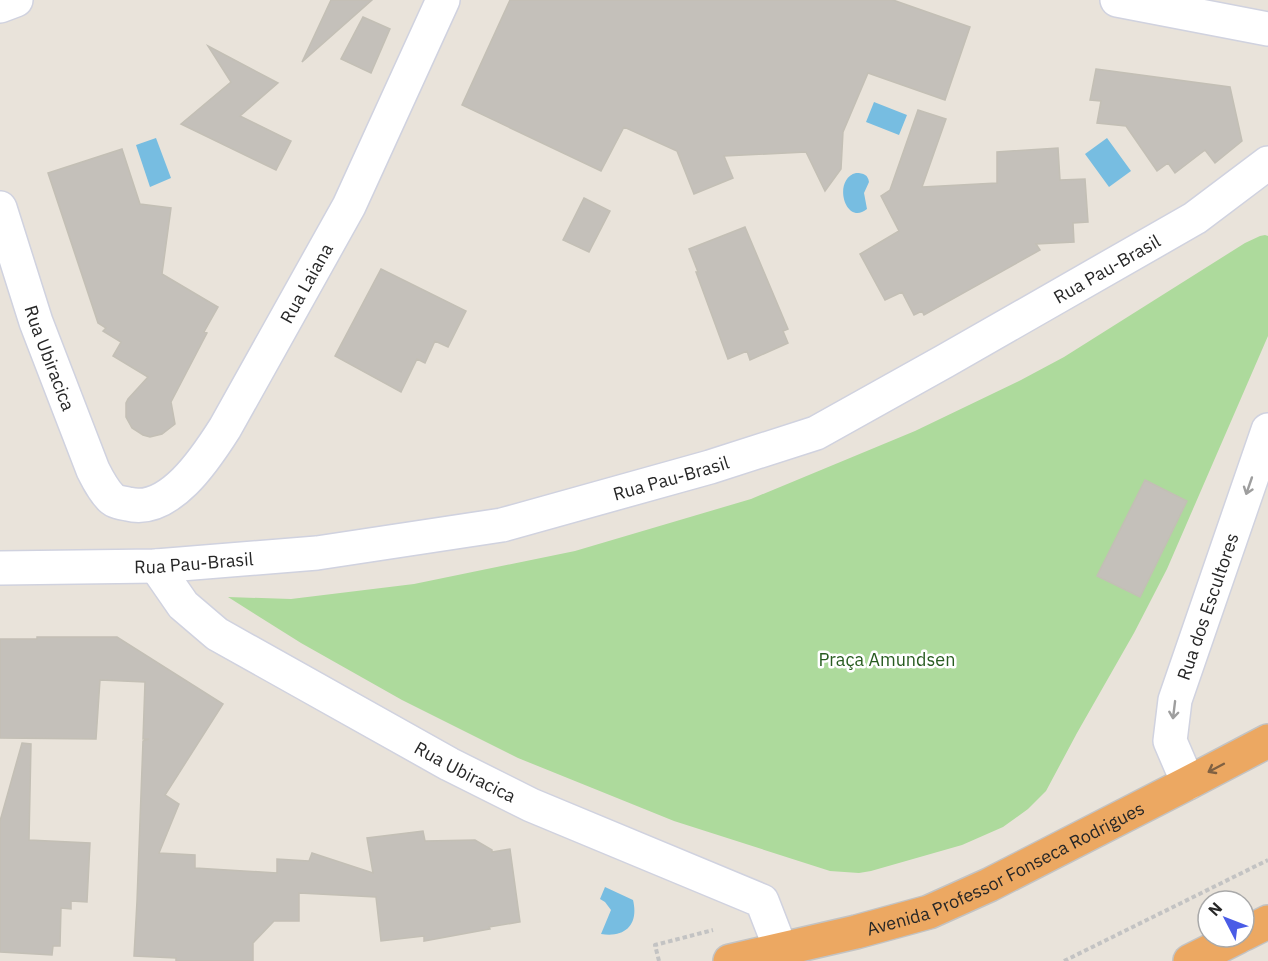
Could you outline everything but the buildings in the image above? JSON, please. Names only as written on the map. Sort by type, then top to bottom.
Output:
[{"type":"highway","name":"Avenida Professor Fonseca Rodrigues","points":[[730,961],[929,912],[989,885],[1268,741]]},
{"type":"highway","points":[[1190,961],[1214,949]]},
{"type":"street","points":[[0,6],[16,0]]},
{"type":"street","name":"Rua Laiana","points":[[113,500],[135,506],[147,506],[179,488],[209,454],[349,206],[442,0]]},
{"type":"street","points":[[1117,0],[1268,29]]},
{"type":"street","name":"Rua Pau-Brasil","points":[[0,568],[156,566],[317,553],[501,525],[710,467],[816,433],[1195,218],[1268,163]]},
{"type":"street","name":"Rua Ubiracica","points":[[0,207],[36,322],[93,471],[113,500]]},
{"type":"street","name":"Rua dos Escultores","points":[[1188,783],[1170,741],[1175,700],[1268,430]]},
{"type":"street","name":"Rua Ubiracica","points":[[156,566],[183,605],[217,634],[449,765],[531,805],[762,901],[781,950]]},
{"type":"path","points":[[1064,961],[1268,860]]},
{"type":"path","points":[[659,961],[655,945],[769,916]]},
{"type":"green space","name":"Praça Amundsen","points":[[1265,235],[1268,236],[1268,336],[1167,569],[1046,791],[1028,809],[1003,827],[962,845],[871,871],[859,873],[830,871],[674,821],[518,758],[402,700],[301,643],[228,597],[291,599],[414,584],[575,551],[751,499],[915,431],[1021,380],[1064,357],[1245,243]]},
{"type":"water","points":[[874,102],[907,115],[899,135],[866,122]]},
{"type":"water","points":[[156,138],[171,178],[150,187],[136,145]]},
{"type":"water","points":[[1107,138],[1131,171],[1109,187],[1085,154]]},
{"type":"water","points":[[856,173],[865,175],[869,182],[864,193],[867,209],[859,213],[853,212],[848,207],[843,192],[844,184]]},
{"type":"water","points":[[605,887],[633,900],[632,923],[623,932],[617,934],[601,934],[611,910],[600,899]]}]
